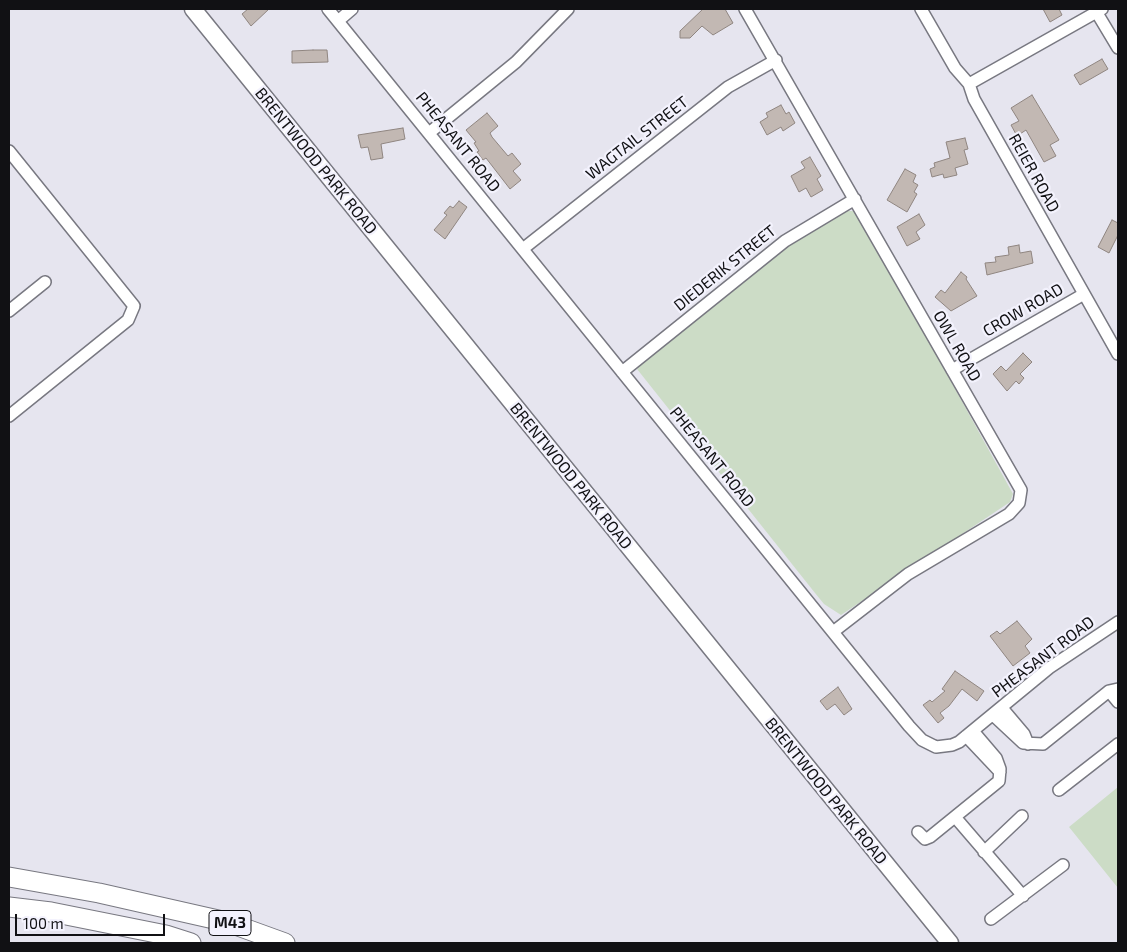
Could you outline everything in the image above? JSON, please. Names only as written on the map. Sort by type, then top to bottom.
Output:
[{"type":"main road","name":"M43","points":[[9,877],[99,893],[227,922],[285,943]]},
{"type":"main road","name":"M43","points":[[9,907],[51,912],[166,935],[191,943]]},
{"type":"street","name":"BRENTWOOD PARK ROAD","points":[[193,9],[950,943]]},
{"type":"street","name":"PHEASANT ROAD","points":[[328,9],[922,740],[936,747],[952,746],[1061,660],[1118,622]]},
{"type":"street","points":[[338,21],[352,9]]},
{"type":"street","points":[[429,133],[516,62],[568,9]]},
{"type":"street","name":"OWL ROAD","points":[[745,9],[1019,484],[1022,494],[1019,503],[1009,514],[908,574],[833,632]]},
{"type":"street","name":"REIER ROAD","points":[[921,9],[955,68],[969,84],[974,99],[1118,354]]},
{"type":"street","points":[[969,84],[1100,11],[1118,48]]},
{"type":"street","name":"WAGTAIL STREET","points":[[524,248],[728,87],[776,60]]},
{"type":"street","points":[[9,151],[134,306],[128,320],[9,416]]},
{"type":"street","name":"DIEDERIK STREET","points":[[622,372],[784,241],[856,200]]},
{"type":"street","points":[[9,311],[45,282]]},
{"type":"street","name":"CROW ROAD","points":[[952,370],[1084,294]]},
{"type":"street","points":[[997,711],[1024,734],[1028,744],[1040,745],[1048,741],[1114,690],[1118,702]]},
{"type":"street","points":[[918,832],[927,838],[996,785],[1000,772],[996,758],[970,733]]},
{"type":"street","points":[[1060,790],[1118,744]]},
{"type":"street","points":[[984,852],[1022,816]]},
{"type":"street","points":[[955,817],[1022,896]]},
{"type":"street","points":[[991,919],[1063,865]]},
{"type":"green space","points":[[846,211],[853,211],[860,216],[1013,494],[1010,502],[841,615],[824,604],[637,369],[643,362],[789,243]]},
{"type":"green space","points":[[1118,787],[1118,888],[1069,827]]},
{"type":"building","points":[[248,9],[269,9],[251,26],[242,14]]},
{"type":"building","points":[[703,9],[725,9],[733,23],[713,35],[702,26],[690,38],[680,38],[680,31]]},
{"type":"building","points":[[1043,9],[1059,9],[1062,15],[1050,22]]},
{"type":"building","points":[[327,50],[328,62],[292,63],[292,51]]},
{"type":"building","points":[[1102,59],[1108,69],[1080,85],[1074,75]]},
{"type":"building","points":[[1032,95],[1059,140],[1050,145],[1056,156],[1044,162],[1026,130],[1017,136],[1011,125],[1019,121],[1011,108]]},
{"type":"building","points":[[781,105],[786,114],[789,112],[795,123],[783,131],[781,127],[767,135],[760,122],[768,117],[766,113]]},
{"type":"building","points":[[487,113],[498,126],[490,133],[492,137],[508,156],[512,153],[521,164],[513,171],[521,180],[510,189],[486,158],[483,160],[477,152],[479,151],[474,143],[476,142],[466,130]]},
{"type":"building","points":[[403,128],[405,139],[381,144],[383,158],[371,160],[368,147],[361,148],[358,135]]},
{"type":"building","points":[[965,138],[968,149],[964,150],[968,164],[955,168],[957,175],[944,178],[943,174],[932,177],[930,169],[935,167],[934,163],[950,158],[946,142]]},
{"type":"building","points":[[810,157],[821,176],[817,179],[823,190],[811,197],[806,188],[799,192],[791,176],[805,168],[801,162]]},
{"type":"building","points":[[905,169],[916,175],[913,182],[918,185],[914,192],[917,194],[907,212],[887,200]]},
{"type":"building","points":[[459,201],[467,207],[445,239],[434,230],[447,215],[444,213],[450,206],[453,208]]},
{"type":"building","points":[[919,214],[925,225],[916,232],[920,239],[907,246],[897,227]]},
{"type":"building","points":[[1112,220],[1118,223],[1118,235],[1109,253],[1098,247]]},
{"type":"building","points":[[1019,245],[1020,253],[1031,251],[1033,263],[987,275],[985,263],[996,262],[995,257],[1009,255],[1008,247]]},
{"type":"building","points":[[961,272],[967,277],[966,279],[977,296],[951,311],[935,297],[941,290],[945,293]]},
{"type":"building","points":[[1023,353],[1032,362],[1020,374],[1024,378],[1019,384],[1016,381],[1007,391],[993,374],[1001,366],[1006,371]]},
{"type":"building","points":[[1017,621],[1032,639],[1025,646],[1030,653],[1013,666],[990,636],[997,631],[1000,634]]},
{"type":"building","points":[[955,671],[984,691],[977,701],[962,689],[949,706],[940,713],[944,718],[938,723],[923,705],[930,700],[932,702],[945,691],[942,689]]},
{"type":"building","points":[[838,687],[852,709],[844,715],[835,704],[827,710],[820,701]]}]
